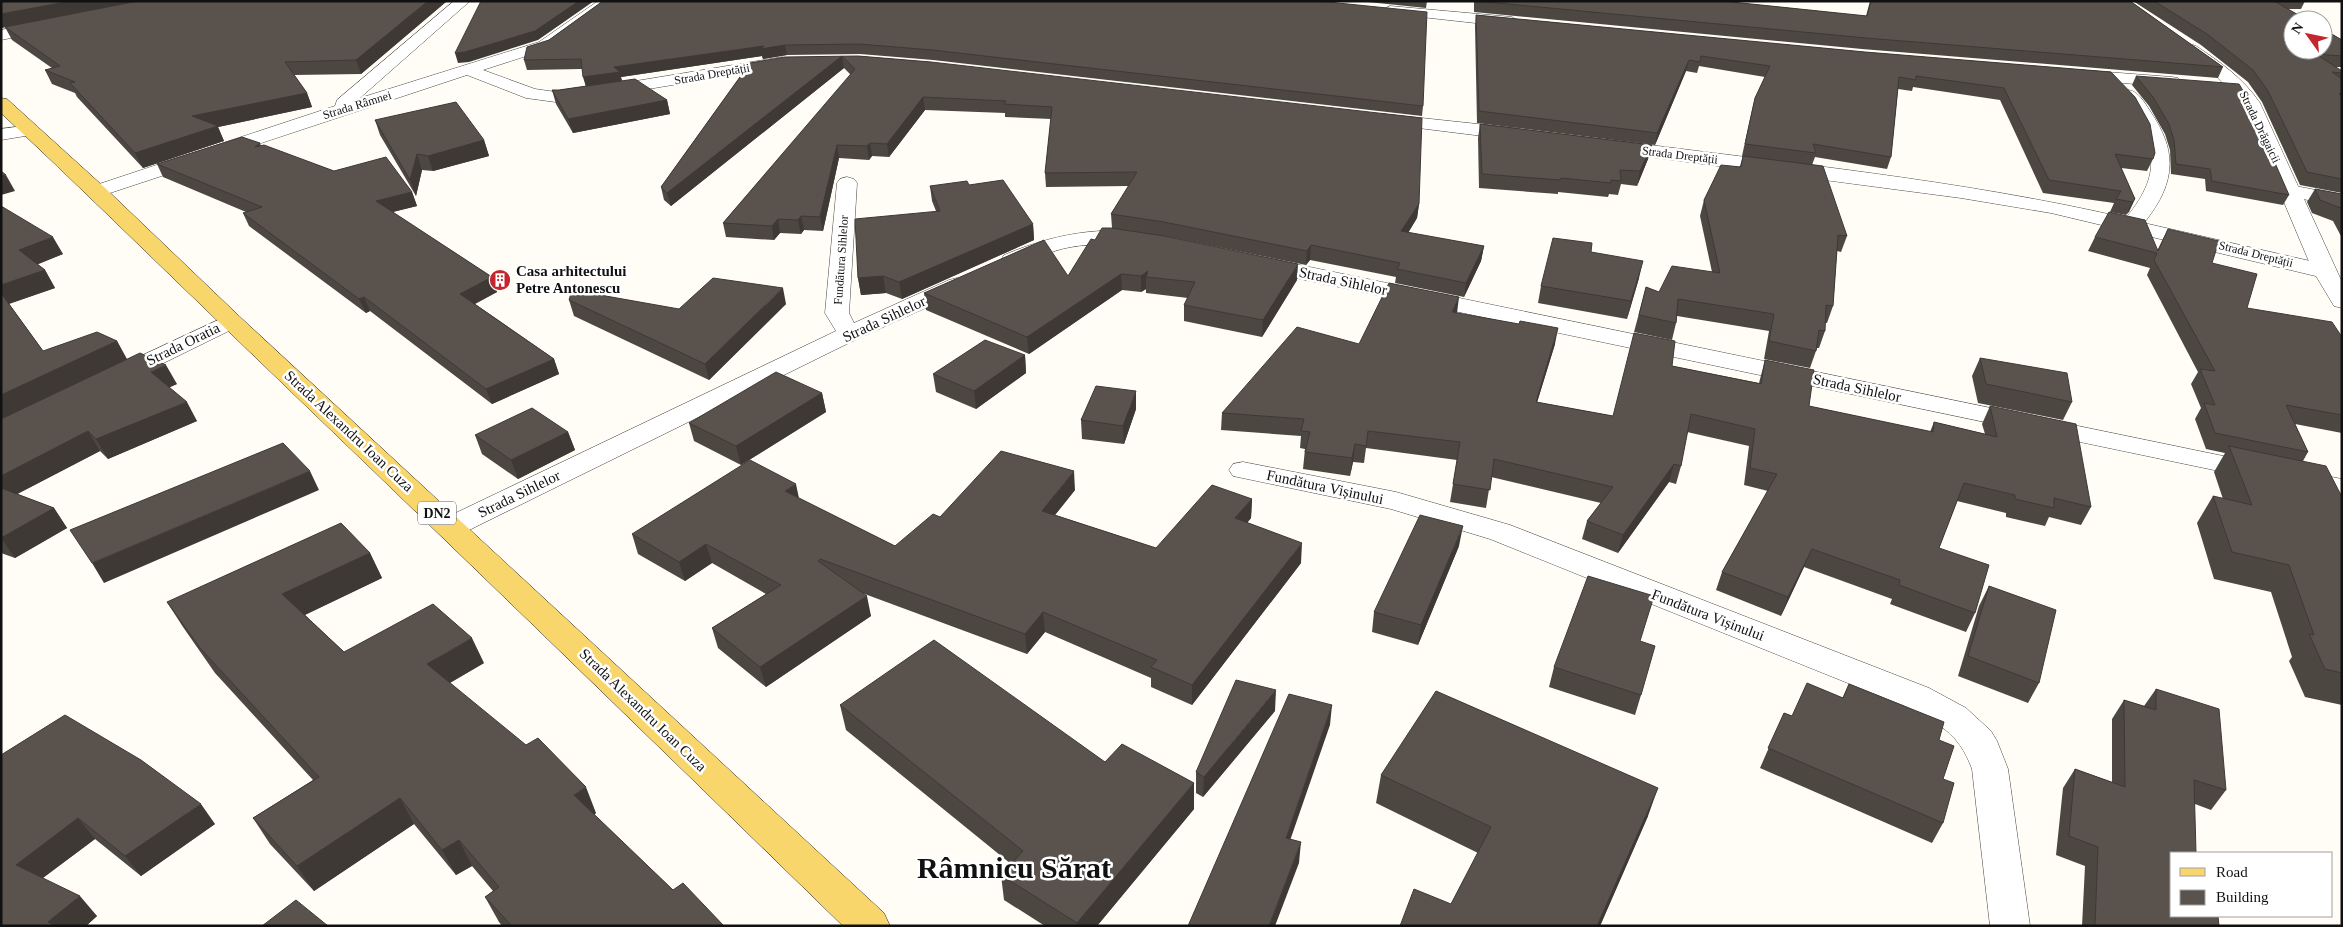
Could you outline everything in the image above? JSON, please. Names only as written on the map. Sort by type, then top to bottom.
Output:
[{"type":"main road","name":"Strada Alexandru Ioan Cuza","points":[[1,103],[97,191],[231,321],[451,527],[870,926]]},
{"type":"street","points":[[334,112],[463,1]]},
{"type":"street","name":"Strada Râmnei","points":[[97,191],[334,112],[545,45],[608,1]]},
{"type":"street","points":[[1377,9],[1524,23]]},
{"type":"street","points":[[1,36],[60,24]]},
{"type":"street","name":"Strada Drăgaicii","points":[[2176,40],[2224,72],[2240,87],[2251,103],[2324,271],[2342,302]]},
{"type":"street","name":"Strada Dreptății","points":[[468,70],[532,94],[563,98],[603,94],[796,61]]},
{"type":"street","points":[[2064,74],[2191,84]]},
{"type":"street","points":[[2113,78],[2143,113],[2155,134],[2161,164],[2153,195],[2132,224]]},
{"type":"street","points":[[2211,85],[2240,87]]},
{"type":"street","points":[[1364,116],[1533,136]]},
{"type":"street","points":[[1,135],[31,130]]},
{"type":"street","name":"Strada Dreptății","points":[[1592,144],[1961,192],[2051,207],[2132,224],[2324,271]]},
{"type":"street","name":"Fundătura Sihlelor","points":[[846,183],[837,313],[849,334]]},
{"type":"street","points":[[2290,191],[2342,200]]},
{"type":"street","name":"Strada Sihlelor","points":[[451,527],[849,334],[1039,248],[1082,237],[1112,236],[1155,242]]},
{"type":"street","name":"Strada Sihlelor","points":[[1242,260],[2342,488]]},
{"type":"street","name":"Strada Oratia","points":[[98,385],[231,321]]},
{"type":"street","name":"Fundătura Vișinului","points":[[1243,470],[1396,501],[1500,532],[1917,697],[1954,717],[1979,741],[1990,768],[2010,926]]},
{"type":"building","points":[[1,1],[71,1],[1,14]]},
{"type":"building","points":[[138,1],[428,1],[356,60],[285,62],[307,93],[192,116],[218,126],[135,153],[70,83],[75,82],[45,70],[60,66],[5,27]]},
{"type":"building","points":[[481,1],[579,1],[535,31],[465,52],[455,53]]},
{"type":"building","points":[[603,1],[1318,1],[1427,12],[1423,106],[932,50],[859,44],[785,45],[761,49],[764,46],[614,67],[620,72],[583,77],[581,59],[524,60],[527,47],[549,40]]},
{"type":"building","points":[[1476,1],[1722,1],[1867,16],[1871,1],[2130,1],[2223,67],[1866,38]]},
{"type":"building","points":[[2154,1],[2274,1],[2290,10],[2283,10],[2283,60],[2325,60],[2342,71],[2342,73],[2332,72],[2342,79],[2342,94],[2339,94],[2342,96],[2342,179],[2307,172],[2268,91],[2253,70],[2207,34]]},
{"type":"building","points":[[1476,15],[1865,52],[2111,72],[2135,97],[2150,124],[2155,153],[2153,159],[2115,154],[2135,199],[2132,202],[2116,199],[2121,191],[2049,180],[2004,88],[1916,76],[1916,80],[1899,77],[1891,157],[1813,144],[1816,153],[1745,144],[1755,98],[1770,66],[1701,56],[1700,62],[1689,60],[1657,133],[1479,111]]},
{"type":"building","points":[[2333,35],[2342,40],[2342,56],[2333,55]]},
{"type":"building","points":[[842,56],[667,193],[661,187],[750,63],[785,57]]},
{"type":"building","points":[[842,56],[931,62],[1422,118],[1419,204],[1401,231],[1484,246],[1466,283],[1397,269],[1400,263],[1311,245],[1307,251],[1164,222],[1111,214],[1137,172],[1045,173],[1052,107],[1004,104],[1006,101],[923,97],[887,144],[870,143],[867,146],[837,145],[820,217],[801,216],[798,220],[778,219],[772,226],[723,223],[855,69]]},
{"type":"building","points":[[2136,76],[2239,84],[2289,195],[2212,181],[2210,169],[2176,164],[2174,140],[2169,124],[2153,97]]},
{"type":"building","points":[[635,79],[667,100],[568,119],[552,90],[559,90]]},
{"type":"building","points":[[456,102],[484,140],[428,156],[417,154],[410,180],[375,120]]},
{"type":"building","points":[[1480,124],[1652,145],[1640,171],[1620,170],[1621,181],[1611,180],[1611,183],[1561,178],[1560,180],[1482,174]]},
{"type":"building","points":[[242,137],[260,143],[255,147],[264,145],[334,171],[386,157],[412,192],[376,201],[492,277],[460,294],[554,359],[486,389],[364,297],[359,299],[243,213],[262,207],[157,164]]},
{"type":"building","points":[[1743,156],[1823,166],[1847,236],[1838,235],[1833,306],[1826,305],[1825,331],[1819,330],[1816,351],[1769,341],[1774,314],[1678,299],[1676,323],[1639,315],[1646,287],[1659,292],[1672,266],[1720,273],[1704,200],[1721,165],[1741,167]]},
{"type":"building","points":[[1003,180],[1033,224],[899,282],[883,276],[858,278],[855,219],[940,211],[930,186],[967,181],[969,185]]},
{"type":"building","points":[[2315,189],[2342,194],[2342,211],[2341,208],[2320,200]]},
{"type":"building","points":[[1,206],[53,237],[19,250],[45,270],[1,285]]},
{"type":"building","points":[[2109,212],[2145,220],[2158,251],[2168,229],[2219,241],[2212,263],[2257,274],[2247,308],[2332,322],[2342,337],[2342,415],[2286,405],[2308,452],[2215,433],[2204,403],[2215,405],[2200,369],[2215,371],[2154,260],[2157,253],[2095,237]]},
{"type":"building","points":[[1102,228],[1164,236],[1298,264],[1263,320],[1184,305],[1195,282],[1146,277],[1148,271],[1141,276],[1121,274],[1027,337],[924,293],[1044,240],[1068,276],[1091,239],[1095,240]]},
{"type":"building","points":[[1553,238],[1592,243],[1591,252],[1643,261],[1631,301],[1541,286]]},
{"type":"building","points":[[713,278],[783,288],[705,364],[569,300],[572,290],[679,309]]},
{"type":"building","points":[[1389,283],[1459,297],[1452,312],[1519,324],[1520,321],[1558,328],[1536,402],[1613,416],[1634,333],[1675,341],[1672,366],[1761,384],[1765,360],[1814,370],[1809,406],[1933,432],[1934,422],[1997,437],[1990,406],[2076,424],[2091,507],[2054,498],[2054,508],[2015,499],[2015,495],[1964,483],[1939,548],[1989,565],[1975,613],[1899,585],[1900,580],[1812,549],[1788,597],[1722,572],[1777,474],[1750,468],[1755,429],[1691,414],[1681,466],[1674,464],[1623,535],[1587,521],[1613,487],[1494,459],[1490,490],[1453,484],[1460,442],[1368,431],[1366,446],[1355,444],[1352,458],[1305,452],[1310,432],[1301,431],[1304,419],[1222,413],[1297,327],[1359,344]]},
{"type":"building","points":[[1,293],[43,351],[97,332],[117,341],[1,395]]},
{"type":"building","points":[[985,340],[1025,355],[974,391],[933,374]]},
{"type":"building","points":[[140,353],[166,365],[151,372],[187,402],[96,439],[88,431],[1,476],[1,419]]},
{"type":"building","points":[[1980,358],[2067,373],[2072,402],[1986,384]]},
{"type":"building","points":[[776,372],[822,393],[736,446],[689,423]]},
{"type":"building","points":[[1096,386],[1136,391],[1123,426],[1081,420]]},
{"type":"building","points":[[532,408],[568,432],[511,460],[475,435]]},
{"type":"building","points":[[283,443],[310,471],[92,563],[70,530]]},
{"type":"building","points":[[2229,446],[2326,466],[2342,497],[2342,673],[2325,669],[2309,634],[2314,635],[2289,565],[2232,552],[2213,496],[2252,505]]},
{"type":"building","points":[[1001,451],[1074,471],[1042,511],[1156,548],[1212,485],[1252,499],[1235,518],[1302,543],[1192,685],[1151,667],[1157,660],[1043,612],[1025,634],[820,559],[818,561],[867,596],[760,667],[712,628],[781,585],[706,544],[679,562],[632,534],[750,460],[796,484],[785,491],[895,546],[933,514],[940,517]]},
{"type":"building","points":[[1,488],[54,508],[1,538]]},
{"type":"building","points":[[1420,515],[1463,526],[1421,625],[1374,612]]},
{"type":"building","points":[[341,523],[370,553],[282,594],[344,652],[433,604],[472,638],[427,664],[526,745],[538,738],[586,787],[574,795],[673,890],[683,883],[724,926],[512,926],[485,897],[499,887],[459,840],[442,850],[400,798],[297,866],[253,818],[319,777],[200,648],[167,602]]},
{"type":"building","points":[[1588,576],[1654,596],[1640,641],[1655,646],[1641,695],[1554,667]]},
{"type":"building","points":[[1989,586],[2056,610],[2039,683],[1968,656]]},
{"type":"building","points":[[934,640],[1105,762],[1122,744],[1194,783],[1077,923],[1001,875],[1023,851],[840,705]]},
{"type":"building","points":[[1236,680],[1276,690],[1204,777],[1196,772]]},
{"type":"building","points":[[1807,683],[1843,698],[1849,684],[1944,722],[1939,740],[1954,746],[1943,779],[1954,783],[1943,823],[1768,748],[1784,713],[1792,716]]},
{"type":"building","points":[[2156,689],[2219,709],[2226,790],[2194,780],[2196,852],[2170,852],[2170,917],[2218,917],[2219,926],[2095,926],[2098,847],[2069,836],[2075,769],[2125,787],[2124,700],[2156,710]]},
{"type":"building","points":[[1436,691],[1658,788],[1597,926],[1400,926],[1414,889],[1451,904],[1491,827],[1381,775]]},
{"type":"building","points":[[1289,694],[1332,705],[1286,838],[1301,842],[1269,926],[1188,926]]},
{"type":"building","points":[[65,715],[141,760],[201,804],[125,856],[78,818],[16,865],[80,896],[48,922],[56,926],[1,926],[1,755]]},
{"type":"building","points":[[296,900],[328,926],[262,926]]},
{"type":"place","name":"Casa arhitectului Petre Antonescu","points":[[500,280]]},
{"type":"district","name":"Râmnicu Sărat","points":[[1014,867]]}]
